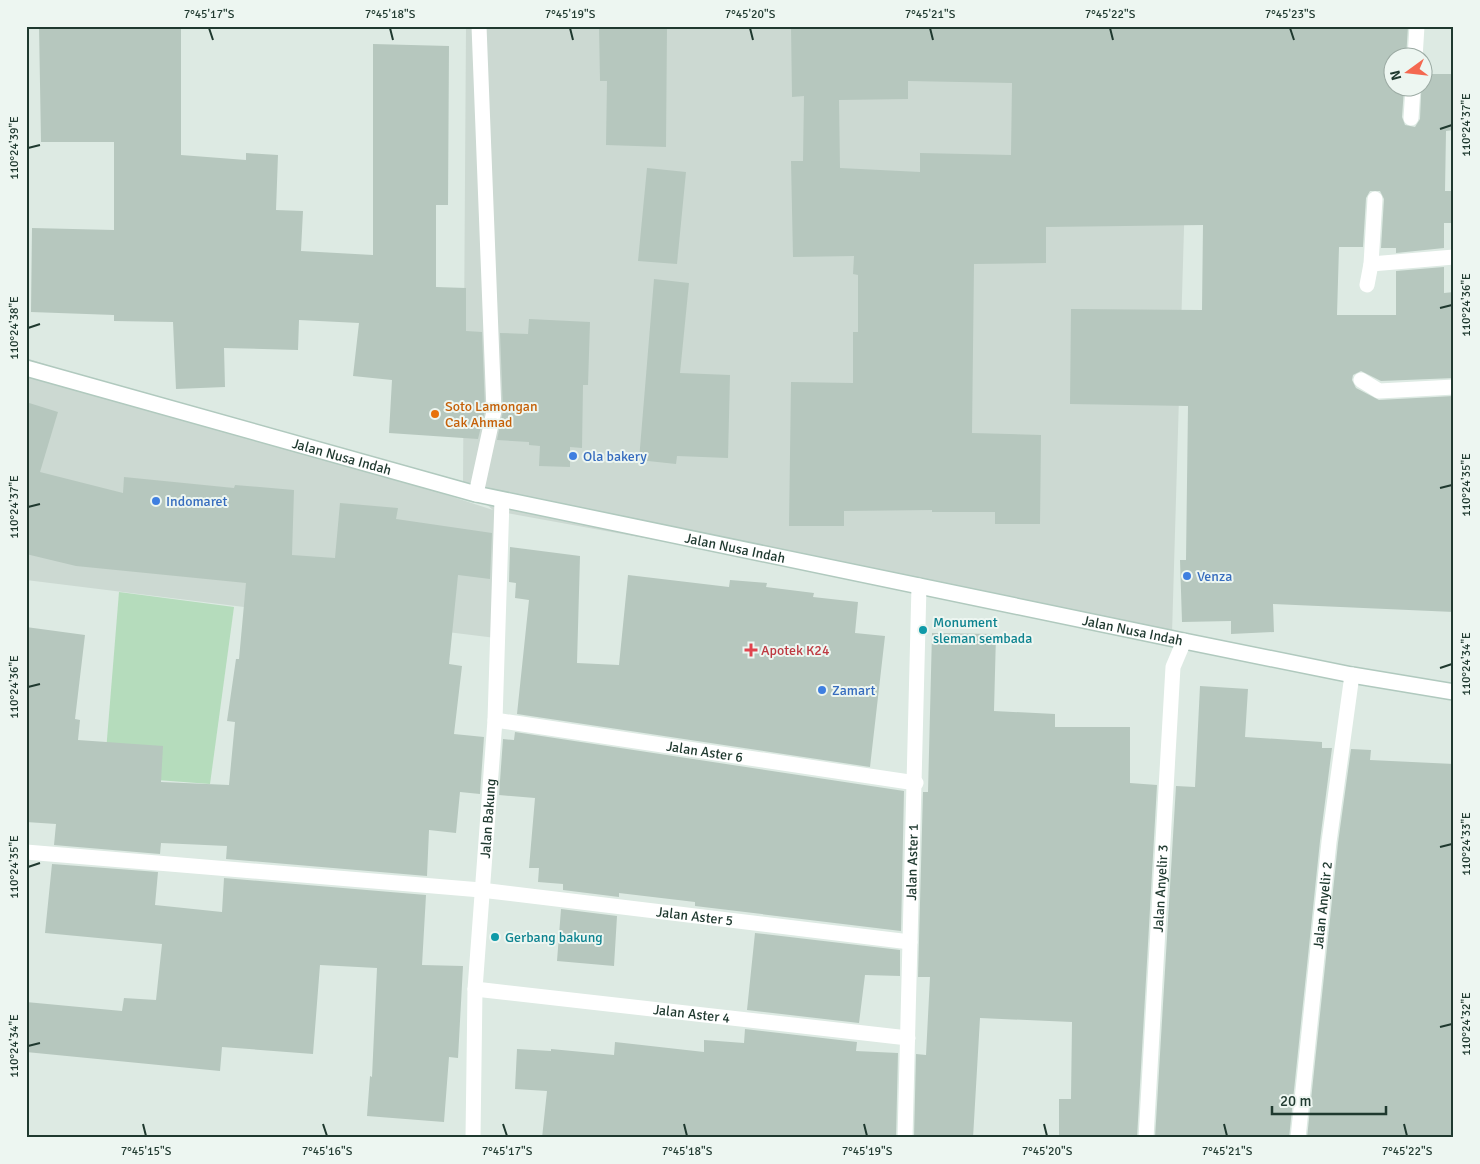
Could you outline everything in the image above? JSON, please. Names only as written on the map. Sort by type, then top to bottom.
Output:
[{"type":"street","points":[[476,494],[494,410],[479,26]]},
{"type":"street","points":[[1416,48],[1417,26]]},
{"type":"street","points":[[1411,118],[1412,98]]},
{"type":"street","points":[[1367,285],[1371,264],[1375,199]]},
{"type":"street","points":[[1371,264],[1454,257]]},
{"type":"street","name":"Jalan Nusa Indah","points":[[26,368],[502,500],[1184,642],[1352,675],[1454,692]]},
{"type":"street","points":[[1361,380],[1379,391],[1454,387]]},
{"type":"street","name":"Jalan Bakung","points":[[473,1138],[475,989],[495,720],[502,500]]},
{"type":"street","name":"Jalan Aster 1","points":[[906,1138],[910,942],[916,783],[919,586]]},
{"type":"street","name":"Jalan Anyelir 3","points":[[1146,1138],[1173,666],[1184,642]]},
{"type":"street","name":"Jalan Anyelir 2","points":[[1298,1138],[1329,842],[1352,675]]},
{"type":"street","name":"Jalan Aster 6","points":[[495,720],[916,783]]},
{"type":"street","name":"Jalan Aster 5","points":[[26,852],[481,890],[910,942]]},
{"type":"street","name":"Jalan Aster 4","points":[[475,989],[908,1038]]},
{"type":"shaded area","points":[[466,26],[1190,26],[1172,634],[495,511],[496,638],[26,580],[26,358],[493,510],[463,484]]},
{"type":"green space","points":[[119,592],[234,607],[210,784],[104,776]]},
{"type":"building","points":[[39,26],[181,26],[181,155],[246,160],[246,153],[278,155],[276,210],[303,211],[301,251],[373,255],[373,44],[449,46],[448,205],[436,205],[436,287],[466,288],[466,331],[482,332],[485,410],[478,439],[389,433],[392,380],[353,376],[359,323],[299,320],[298,350],[224,348],[225,387],[176,389],[173,322],[114,321],[114,315],[31,312],[32,228],[114,230],[114,142],[41,142]]},
{"type":"building","points":[[599,26],[667,26],[666,147],[606,145],[607,81],[600,81]]},
{"type":"building","points":[[791,26],[1408,26],[1407,48],[1382,48],[1382,98],[1403,98],[1402,117],[1405,125],[1415,127],[1420,119],[1421,98],[1432,98],[1432,74],[1454,74],[1454,130],[1446,131],[1445,191],[1454,191],[1454,223],[1444,223],[1444,248],[1396,253],[1396,248],[1381,248],[1384,199],[1380,191],[1370,191],[1366,198],[1363,247],[1339,247],[1337,315],[1396,315],[1396,271],[1444,267],[1444,293],[1454,292],[1454,378],[1381,381],[1361,371],[1353,375],[1352,380],[1356,388],[1379,400],[1454,396],[1454,612],[1273,604],[1274,632],[1231,634],[1231,621],[1182,622],[1180,560],[1186,560],[1188,406],[1070,404],[1071,309],[1202,310],[1203,225],[1046,227],[1046,263],[974,264],[972,433],[1041,435],[1040,524],[995,524],[995,512],[932,512],[932,510],[844,511],[844,526],[789,526],[791,382],[853,383],[853,332],[858,332],[858,275],[853,274],[854,256],[793,257],[791,161],[803,161],[804,96],[792,97]],"holes":[[[908,81],[1012,83],[1011,155],[920,153],[920,172],[840,168],[839,100],[908,99]]]},
{"type":"building","points":[[647,168],[686,172],[677,264],[638,261]]},
{"type":"building","points":[[654,279],[689,283],[680,373],[730,375],[728,458],[677,456],[676,464],[639,460]]},
{"type":"building","points":[[529,319],[590,322],[588,385],[583,385],[582,448],[570,447],[570,467],[539,466],[540,446],[529,445],[529,442],[497,440],[503,411],[500,333],[528,334]]},
{"type":"building","points":[[26,402],[58,412],[40,472],[123,493],[124,477],[234,488],[235,485],[294,490],[292,555],[335,558],[340,503],[398,508],[396,519],[492,533],[490,579],[458,575],[449,664],[462,666],[454,734],[484,737],[480,794],[460,792],[456,833],[429,830],[427,876],[226,859],[227,846],[161,843],[160,854],[54,845],[56,824],[26,822],[26,627],[85,635],[75,719],[80,720],[78,740],[163,746],[161,782],[229,785],[235,722],[227,721],[236,659],[239,659],[246,583],[76,566],[26,554]]},
{"type":"building","points":[[510,547],[580,556],[577,663],[619,665],[628,575],[729,587],[730,580],[767,583],[766,587],[814,593],[813,597],[858,602],[855,633],[885,636],[870,767],[517,714],[529,600],[515,598],[516,583],[509,582]]},
{"type":"building","points":[[932,633],[996,634],[994,711],[1055,714],[1055,727],[1130,727],[1130,783],[1157,785],[1137,1138],[1059,1138],[1059,1099],[1071,1099],[1072,1022],[980,1018],[973,1138],[914,1138],[916,1054],[926,1055],[930,977],[918,977],[923,792],[928,792]]},
{"type":"building","points":[[1200,686],[1248,689],[1245,737],[1322,742],[1322,748],[1332,748],[1320,841],[1289,1138],[1155,1138],[1176,786],[1195,787]]},
{"type":"building","points":[[515,732],[904,791],[901,931],[695,906],[695,902],[619,893],[619,897],[563,890],[563,884],[538,882],[539,868],[529,868],[535,798],[499,795],[503,739],[514,740]]},
{"type":"building","points":[[1351,749],[1371,750],[1370,760],[1454,764],[1451,840],[1454,840],[1454,1138],[1307,1138],[1338,843]]},
{"type":"building","points":[[52,864],[158,872],[155,905],[222,912],[224,878],[426,895],[422,965],[463,966],[458,1058],[449,1057],[444,1122],[367,1116],[370,1076],[372,1077],[377,968],[320,965],[313,1054],[222,1047],[220,1071],[26,1052],[26,1002],[122,1011],[124,998],[156,1000],[162,944],[45,933]]},
{"type":"building","points":[[561,909],[617,916],[614,966],[557,961]]},
{"type":"building","points":[[755,933],[900,950],[900,976],[865,975],[859,1023],[747,1010]]},
{"type":"building","points":[[745,1029],[857,1042],[856,1051],[898,1053],[896,1138],[542,1138],[547,1091],[515,1089],[517,1049],[551,1051],[551,1049],[614,1055],[615,1042],[704,1052],[704,1040],[744,1043]]},
{"type":"place","name":"Soto Lamongan Cak Ahmad","points":[[435,414]]},
{"type":"place","name":"Ola bakery","points":[[573,456]]},
{"type":"place","name":"Indomaret","points":[[156,501]]},
{"type":"place","name":"Venza","points":[[1187,576]]},
{"type":"place","name":"Monument sleman sembada","points":[[923,630]]},
{"type":"place","name":"Apotek K24","points":[[751,650]]},
{"type":"place","name":"Zamart","points":[[822,690]]},
{"type":"place","name":"Gerbang bakung","points":[[495,937]]}]
